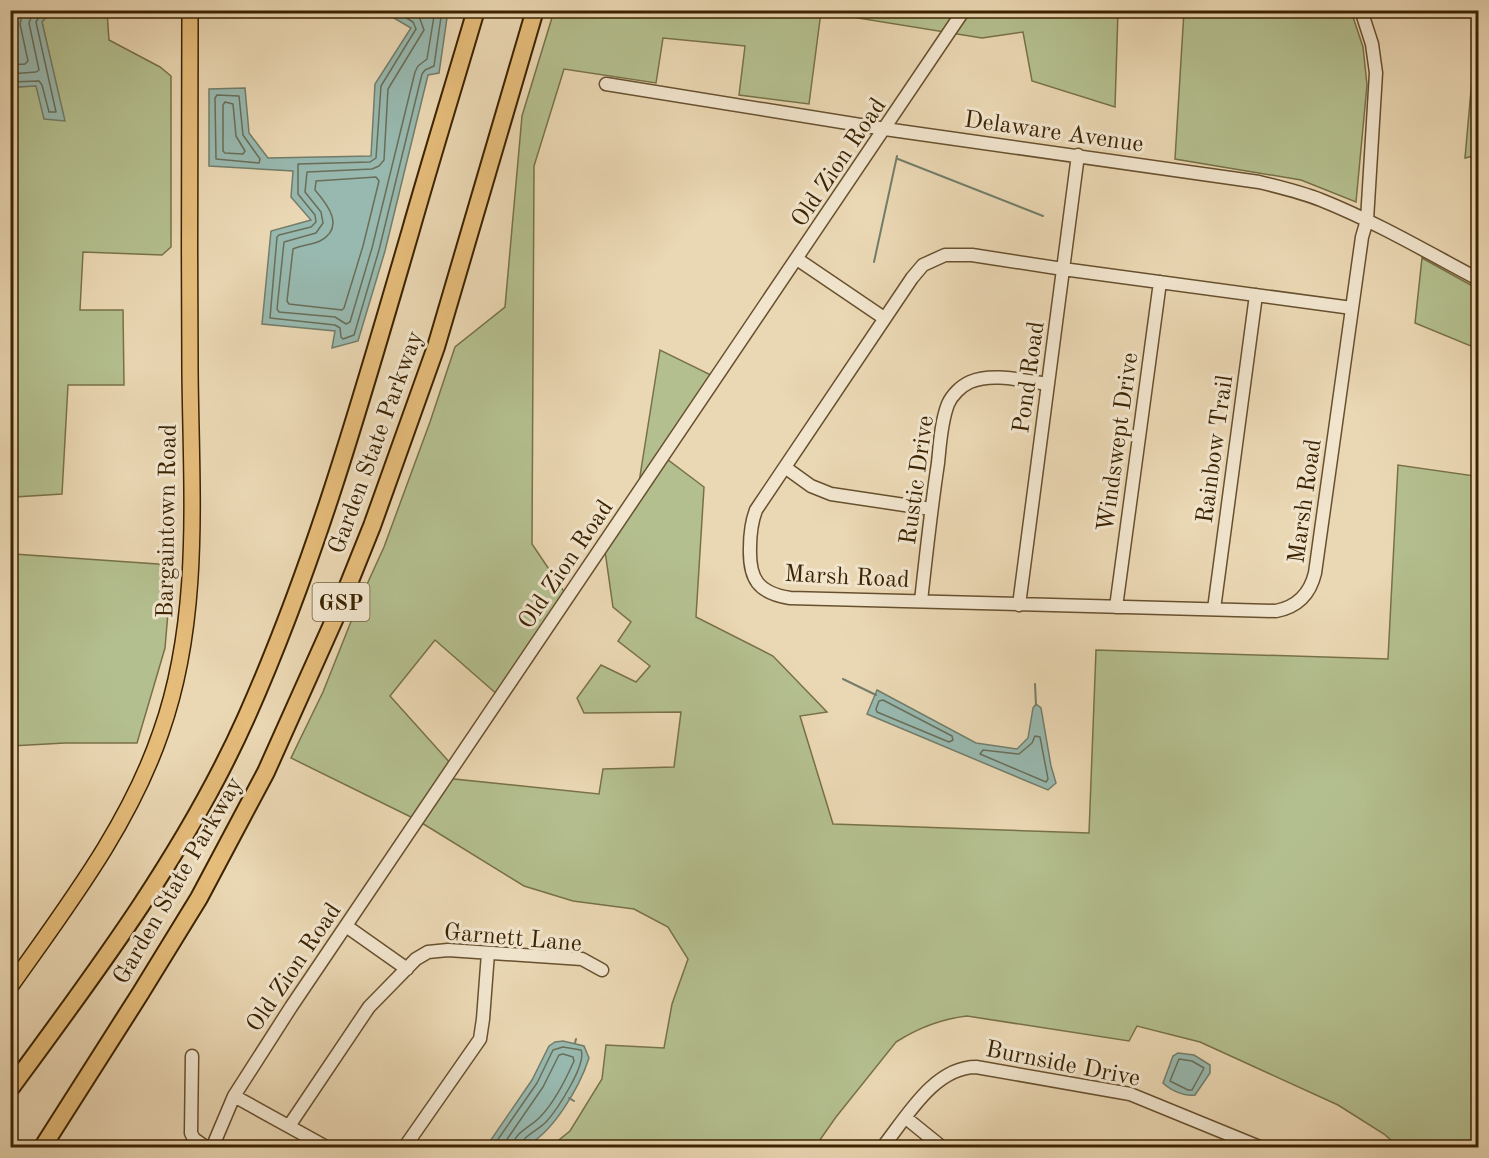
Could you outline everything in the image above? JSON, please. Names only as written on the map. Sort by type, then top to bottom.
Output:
[{"type":"highway","name":"Garden State Parkway","points":[[10,1089],[150,892],[199,810],[245,719],[303,580],[330,500],[386,321],[476,10]]},
{"type":"highway","name":"Garden State Parkway","points":[[42,1148],[209,880],[276,750],[335,618],[372,526],[432,357],[535,10]]},
{"type":"main road","name":"Bargaintown Road","points":[[10,987],[108,845],[127,812],[146,772],[161,732],[175,688],[181,657],[189,597],[191,549],[190,10]]},
{"type":"street","name":"Old Zion Road","points":[[212,1148],[234,1096],[346,926],[964,10]]},
{"type":"street","name":"Marsh Road","points":[[1352,308],[972,255],[945,255],[923,265],[884,318],[756,510],[751,524],[750,570],[760,586],[769,593],[790,598],[1275,611],[1286,609],[1301,599],[1313,581],[1352,308],[1362,237],[1367,220],[1376,73],[1372,44],[1361,10]]},
{"type":"street","name":"Delaware Avenue","points":[[606,84],[885,129],[1259,182],[1320,199],[1367,220],[1479,279]]},
{"type":"street","name":"Pond Road","points":[[1019,605],[1078,155]]},
{"type":"street","points":[[797,259],[884,318]]},
{"type":"street","name":"Windswept Drive","points":[[1116,607],[1160,282]]},
{"type":"street","name":"Rainbow Trail","points":[[1214,609],[1256,295]]},
{"type":"street","name":"Rustic Drive","points":[[921,601],[931,509],[948,403],[958,390],[980,378],[1048,384]]},
{"type":"street","points":[[786,468],[812,486],[831,494],[931,509]]},
{"type":"street","points":[[346,926],[408,969]]},
{"type":"street","name":"Garnett Lane","points":[[289,1126],[362,1015],[416,959],[433,951],[488,953],[582,959],[602,970]]},
{"type":"street","points":[[404,1148],[480,1039],[483,1029],[488,953]]},
{"type":"street","points":[[192,1056],[191,1133],[194,1139],[207,1148]]},
{"type":"street","name":"Burnside Drive","points":[[882,1148],[940,1079],[954,1071],[975,1067],[1130,1094],[1262,1148]]},
{"type":"street","points":[[234,1096],[328,1148]]},
{"type":"street","points":[[906,1118],[943,1148]]},
{"type":"green space","points":[[51,11],[107,11],[109,40],[160,67],[171,76],[171,247],[162,255],[83,252],[80,310],[123,310],[124,385],[68,385],[62,494],[15,497],[14,554],[172,565],[165,648],[137,743],[11,746],[11,92],[14,87],[36,86],[64,120],[42,22]]},
{"type":"green space","points":[[554,11],[1118,11],[1115,107],[1032,81],[1023,32],[982,38],[821,12],[809,104],[739,95],[745,46],[663,38],[656,83],[564,69],[534,166],[532,544],[567,596],[499,696],[435,640],[390,696],[452,765],[445,778],[599,794],[603,769],[674,767],[681,712],[584,713],[577,698],[601,665],[636,682],[650,666],[618,641],[631,622],[613,607],[604,544],[637,495],[660,350],[715,377],[663,456],[704,487],[696,617],[773,656],[827,712],[800,716],[833,824],[1089,833],[1096,650],[1388,659],[1398,465],[1474,476],[1478,405],[1478,1143],[1472,1147],[1399,1147],[1384,1134],[1338,1105],[1200,1042],[1137,1026],[1129,1041],[967,1016],[930,1025],[896,1042],[815,1147],[550,1147],[570,1131],[602,1079],[606,1045],[664,1048],[672,1004],[688,959],[668,927],[634,909],[573,901],[524,886],[417,820],[291,758],[323,692],[358,604],[384,547],[455,347],[505,307],[522,116]]},
{"type":"green space","points":[[1184,11],[1351,11],[1363,47],[1367,85],[1356,202],[1301,180],[1175,159]]},
{"type":"green space","points":[[1478,11],[1478,155],[1465,158]]},
{"type":"green space","points":[[1422,258],[1478,289],[1478,349],[1415,323]]},
{"type":"water","points":[[11,10],[51,11],[42,22],[65,121],[44,119],[36,86],[15,87],[11,92]]},
{"type":"water","points":[[382,11],[448,11],[439,73],[428,75],[385,251],[358,341],[332,348],[335,331],[262,324],[271,231],[311,220],[291,197],[293,171],[209,166],[209,89],[245,88],[249,133],[268,158],[371,156],[375,84],[411,28]]},
{"type":"water","points":[[877,690],[976,743],[1017,749],[1028,738],[1033,708],[1036,704],[1041,708],[1056,783],[1048,790],[867,714]]},
{"type":"water","points":[[563,1041],[584,1046],[589,1058],[564,1109],[544,1132],[523,1147],[510,1149],[486,1147],[532,1080],[549,1046]]},
{"type":"water","points":[[1178,1053],[1194,1055],[1210,1065],[1210,1073],[1195,1095],[1178,1092],[1163,1083],[1173,1056]]},
{"type":"waterway","points":[[874,262],[897,156]]},
{"type":"waterway","points":[[898,159],[1043,216]]},
{"type":"waterway","points":[[843,679],[876,695]]},
{"type":"waterway","points":[[1035,684],[1036,705]]},
{"type":"waterway","points":[[575,1043],[576,1039]]},
{"type":"waterway","points":[[569,1098],[574,1101]]}]
